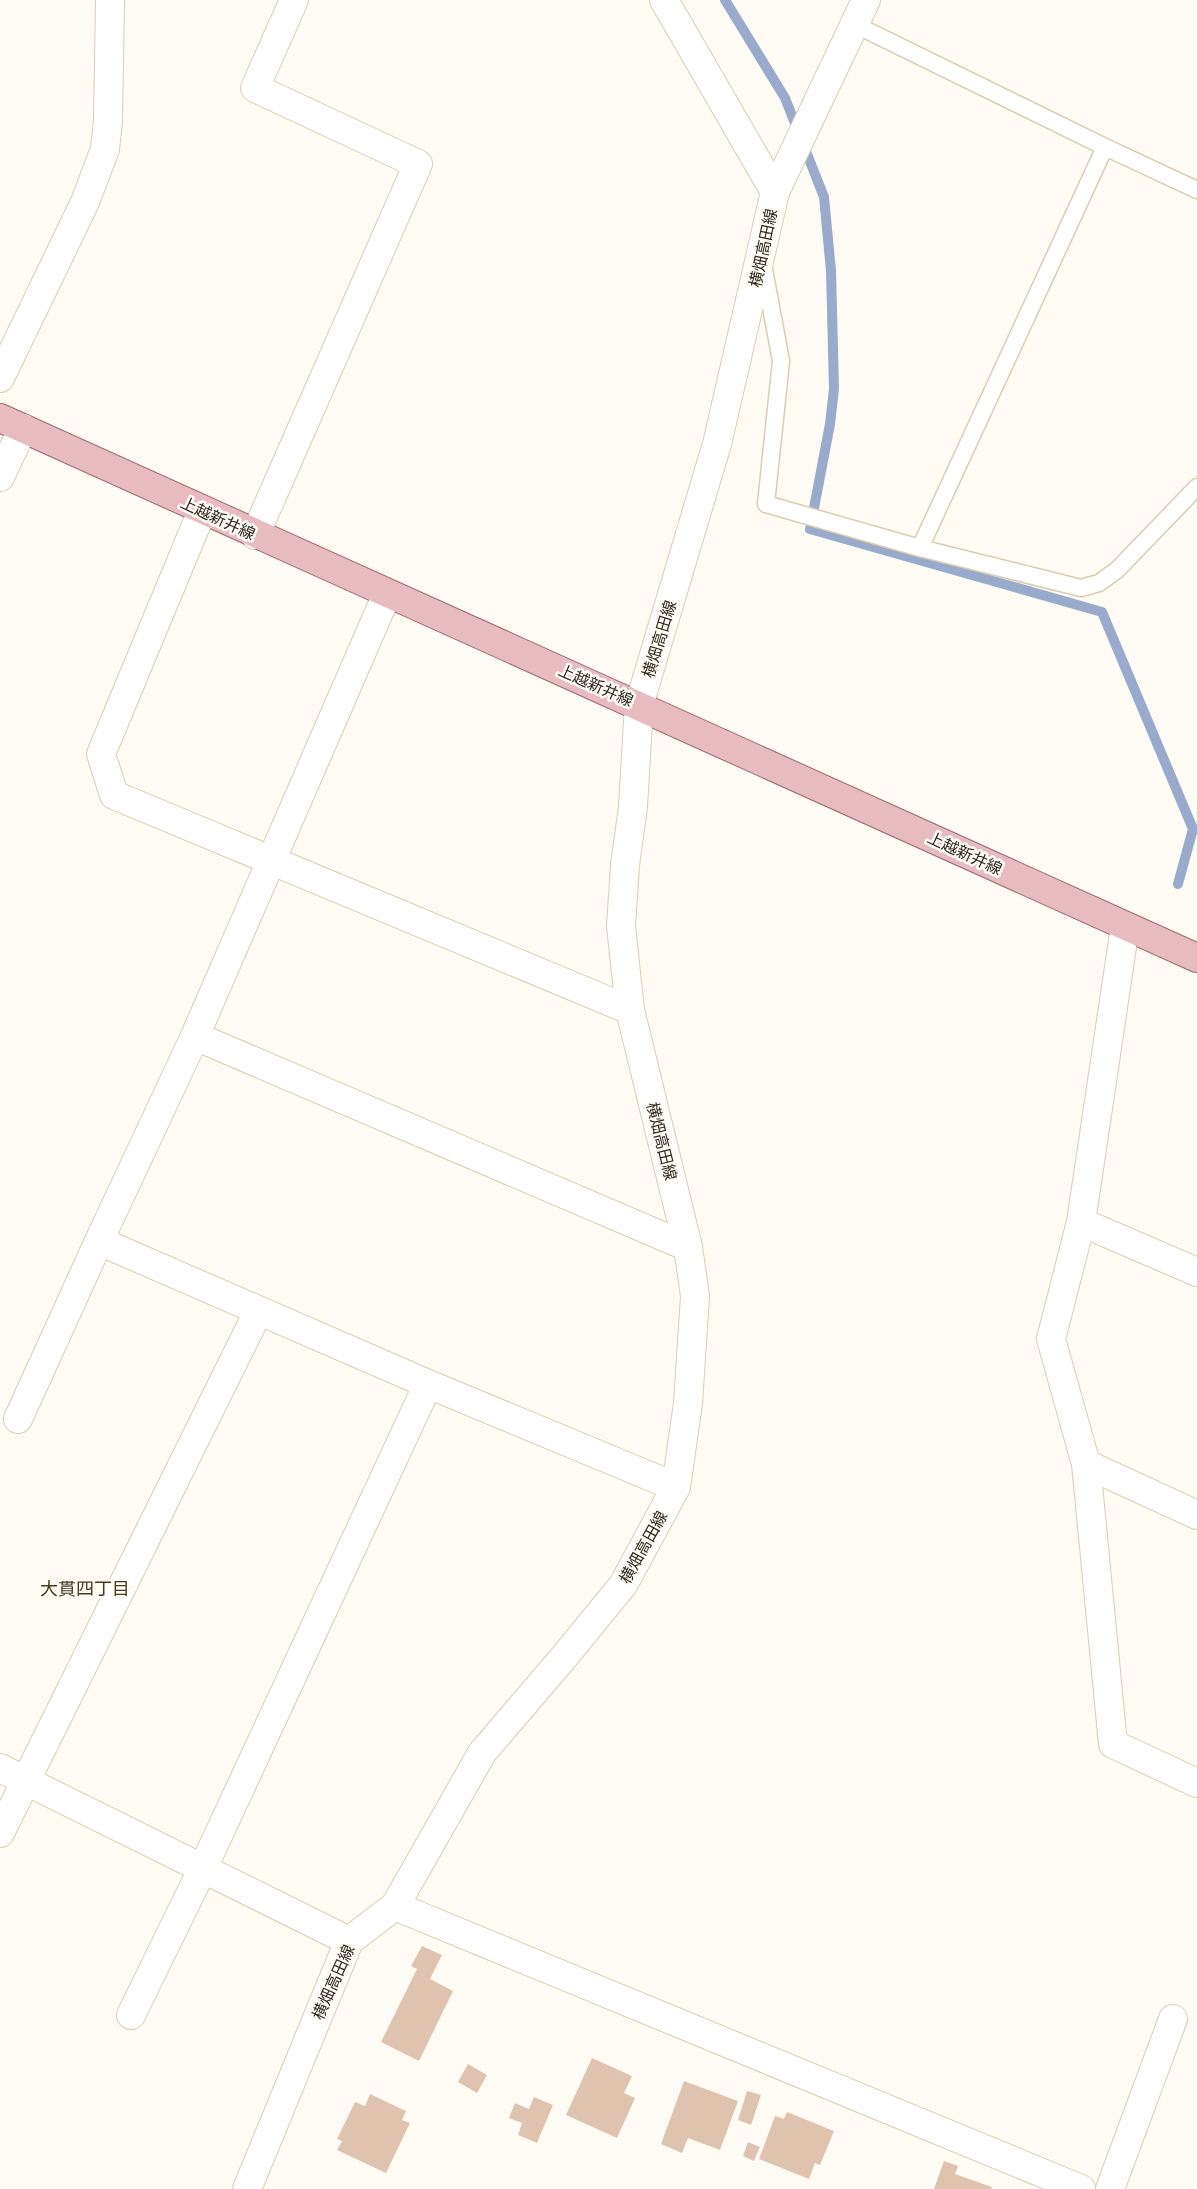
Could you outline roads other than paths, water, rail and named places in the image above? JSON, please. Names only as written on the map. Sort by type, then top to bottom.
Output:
[{"type":"main road","name":"上越新井線","points":[[11,423],[255,535],[388,594],[386,591],[1197,958]]},
{"type":"street","points":[[0,378],[77,220],[98,172],[105,149],[108,121],[110,0]]},
{"type":"street","points":[[255,535],[418,164],[255,88],[294,0]]},
{"type":"street","points":[[664,0],[775,192]]},
{"type":"street","name":"横畑高田線","points":[[247,2189],[349,1941],[395,1906],[441,1821],[482,1753],[564,1658],[623,1585],[676,1487],[688,1402],[695,1296],[688,1247],[630,1010],[621,926],[625,865],[633,807],[639,705],[717,444],[762,257],[775,192],[866,0]]},
{"type":"street","points":[[0,476],[11,423]]},
{"type":"street","points":[[202,511],[101,754],[114,795],[630,1010]]},
{"type":"street","points":[[18,1419],[195,1036],[388,594]]},
{"type":"street","points":[[1125,927],[1080,1222],[1051,1338],[1086,1464],[1113,1744],[1197,1783]]},
{"type":"street","points":[[195,1036],[688,1247]]},
{"type":"street","points":[[1080,1222],[1197,1272]]},
{"type":"street","points":[[99,1242],[258,1312],[676,1487]]},
{"type":"street","points":[[0,1833],[258,1312]]},
{"type":"street","points":[[131,2015],[203,1868],[428,1384]]},
{"type":"street","points":[[1086,1464],[1197,1515]]},
{"type":"street","points":[[0,1768],[349,1941]]},
{"type":"street","points":[[395,1906],[1081,2189]]},
{"type":"street","points":[[1110,2189],[1173,2019]]},
{"type":"lane","points":[[854,24],[1104,147],[1197,190]]},
{"type":"lane","points":[[920,548],[1104,147]]},
{"type":"lane","points":[[762,257],[781,361],[766,504],[920,548],[1081,588],[1099,584],[1117,570],[1197,488]]},
{"type":"waterway","points":[[725,0],[785,98],[824,197],[831,271],[834,389],[830,424],[810,529],[1102,612],[1193,829],[1178,884]]},
{"type":"district","name":"大貫四丁目","points":[[85,1589]]}]
